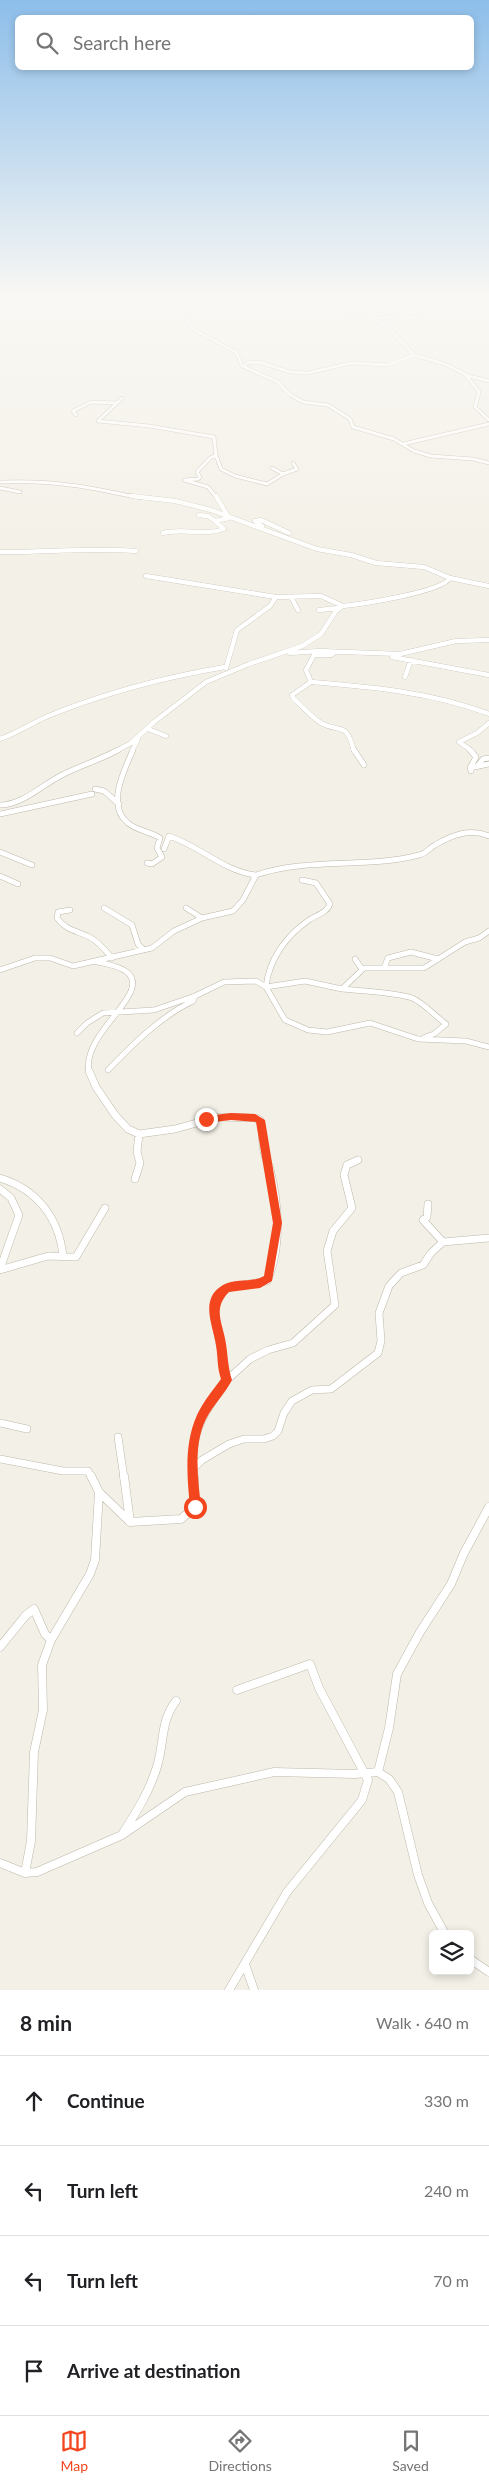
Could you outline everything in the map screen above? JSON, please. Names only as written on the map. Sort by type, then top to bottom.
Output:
[{"type":"street","points":[[285,390],[303,402],[332,407],[342,416],[350,419],[353,427],[403,444],[414,451],[431,456],[473,459],[489,463]]},
{"type":"street","points":[[477,390],[479,392],[475,407],[489,420]]},
{"type":"street","points":[[122,398],[98,421],[149,426],[196,436],[211,435],[214,437],[219,468],[229,474],[267,484],[283,474],[297,469],[293,463]]},
{"type":"street","points":[[76,415],[73,410],[91,402],[117,403]]},
{"type":"street","points":[[403,444],[489,424]]},
{"type":"street","points":[[216,456],[198,468],[197,472],[200,477],[198,479],[184,480],[208,487],[220,502],[229,518]]},
{"type":"street","points":[[272,468],[283,474]]},
{"type":"street","points":[[0,482],[35,482],[80,486],[118,496],[161,498],[210,510],[317,549],[351,555],[376,563],[424,568],[450,578],[489,586]]},
{"type":"street","points":[[0,488],[20,492]]},
{"type":"street","points":[[163,533],[176,529],[207,533],[224,530],[208,516],[200,514]]},
{"type":"street","points":[[215,521],[229,518]]},
{"type":"street","points":[[264,530],[255,521],[258,519],[289,533]]},
{"type":"street","points":[[0,552],[72,552],[100,549],[136,551]]},
{"type":"street","points":[[146,576],[276,597],[321,596],[340,607]]},
{"type":"street","points":[[319,610],[367,604],[409,593],[431,590],[447,583],[450,578]]},
{"type":"street","points":[[267,595],[272,602]]},
{"type":"street","points":[[291,596],[298,610]]},
{"type":"street","points":[[225,667],[237,630],[276,597]]},
{"type":"street","points":[[119,804],[104,791],[93,791],[0,814],[1,806],[33,794],[62,775],[94,763],[138,739],[202,685],[230,672],[302,646],[321,634],[340,607]]},
{"type":"street","points":[[283,653],[335,652],[378,654],[411,652],[468,639],[489,640]]},
{"type":"street","points":[[311,682],[306,670],[310,659],[314,655],[331,655],[335,652]]},
{"type":"street","points":[[378,654],[489,675]]},
{"type":"street","points":[[405,677],[411,660]]},
{"type":"street","points":[[225,667],[230,672]]},
{"type":"street","points":[[0,739],[22,731],[46,717],[91,700],[177,675],[225,667]]},
{"type":"street","points":[[364,765],[354,752],[350,736],[341,728],[321,723],[292,695],[311,682],[376,687],[408,695],[461,703],[489,714]]},
{"type":"street","points":[[489,723],[477,733],[459,742],[474,753],[476,757],[470,769],[478,765],[489,764]]},
{"type":"street","points":[[148,729],[166,736]]},
{"type":"street","points":[[138,739],[117,794],[122,817],[127,823],[160,838],[157,848],[162,857],[152,864],[147,863]]},
{"type":"street","points":[[478,765],[483,759],[489,758]]},
{"type":"street","points":[[164,848],[169,836],[173,837],[194,845],[206,855],[238,871],[256,875],[284,866],[342,865],[417,856],[434,845],[467,831],[480,832],[489,836]]},
{"type":"street","points":[[0,852],[32,865]]},
{"type":"street","points":[[0,970],[38,957],[50,958],[73,966],[152,948],[174,931],[202,918],[224,914],[238,908],[256,875]]},
{"type":"street","points":[[0,876],[18,884]]},
{"type":"street","points":[[266,987],[268,971],[280,948],[308,921],[328,909],[330,904],[316,883],[302,880]]},
{"type":"street","points":[[104,908],[132,925],[138,944],[143,949]]},
{"type":"street","points":[[186,908],[202,918]]},
{"type":"street","points":[[70,910],[58,912],[57,918],[62,925],[71,932],[90,937],[112,958]]},
{"type":"street","points":[[342,989],[362,969],[420,969],[465,942],[476,939],[489,931]]},
{"type":"street","points":[[384,968],[388,958],[411,952],[438,959]]},
{"type":"street","points":[[354,959],[362,969]]},
{"type":"street","points":[[94,961],[127,972],[132,978],[133,990],[122,1010],[111,1018],[99,1035],[90,1057],[89,1070],[114,1115],[129,1130],[139,1134],[170,1130],[218,1117],[255,1118],[262,1123],[263,1147],[270,1169],[277,1216],[274,1254],[267,1281],[226,1288],[219,1295],[214,1306],[214,1318],[221,1344],[223,1369],[227,1380]]},
{"type":"street","points":[[77,1033],[94,1016],[122,1010],[135,1012],[155,1010],[190,996],[195,996],[229,981],[256,981],[266,987],[284,1020],[297,1026],[327,1032],[370,1023],[390,1028],[413,1038],[466,1041],[489,1047]]},
{"type":"street","points":[[266,987],[305,981],[342,989],[410,998],[424,1005],[425,1009],[446,1024],[434,1034],[413,1038]]},
{"type":"street","points":[[108,1070],[132,1045],[182,1006],[193,1001],[195,996]]},
{"type":"street","points":[[136,1179],[135,1174],[140,1163],[137,1152],[139,1134]]},
{"type":"street","points":[[0,1459],[63,1471],[88,1471],[99,1492],[130,1522],[142,1523],[180,1519],[188,1515],[195,1507],[196,1500],[192,1470],[192,1451],[199,1423],[227,1380],[250,1359],[268,1350],[293,1343],[335,1305],[327,1251],[333,1231],[352,1208],[344,1176],[347,1165],[358,1160]]},
{"type":"street","points":[[0,1178],[24,1186],[44,1207],[56,1228],[63,1256]]},
{"type":"street","points":[[0,1189],[11,1198],[18,1215],[0,1270]]},
{"type":"street","points":[[428,1204],[427,1216],[423,1220],[443,1242]]},
{"type":"street","points":[[0,1270],[48,1256],[76,1257],[105,1208]]},
{"type":"street","points":[[192,1470],[202,1460],[229,1444],[244,1439],[264,1440],[273,1436],[278,1430],[284,1413],[292,1401],[312,1390],[331,1389],[378,1353],[381,1341],[378,1313],[389,1286],[401,1273],[423,1265],[431,1252],[443,1242],[489,1238]]},
{"type":"street","points":[[0,1423],[27,1430]]},
{"type":"street","points":[[118,1437],[130,1522]]},
{"type":"street","points":[[25,1873],[31,1841],[34,1752],[43,1710],[42,1665],[51,1640],[90,1574],[95,1560],[99,1492]]},
{"type":"street","points":[[378,1772],[389,1728],[396,1674],[451,1584],[464,1552],[489,1508]]},
{"type":"street","points":[[0,1648],[26,1615],[34,1609],[47,1638],[51,1640]]},
{"type":"street","points":[[229,1990],[286,1892],[354,1812],[362,1800],[368,1780],[319,1688],[310,1664],[238,1690]]},
{"type":"street","points":[[122,1836],[136,1813],[155,1774],[161,1753],[163,1721],[167,1710],[176,1701]]},
{"type":"street","points":[[0,1865],[25,1873],[37,1872],[122,1836],[185,1792],[274,1772],[378,1772],[389,1779],[398,1792],[418,1875],[428,1903],[443,1930]]},
{"type":"street","points":[[474,1963],[489,1972]]},
{"type":"street","points":[[245,1964],[254,1990]]},
{"type":"route","points":[[195,1507],[192,1451],[197,1431],[205,1410],[227,1380],[223,1369],[224,1361],[214,1318],[214,1306],[222,1291],[230,1286],[260,1284],[267,1281],[274,1254],[277,1223],[270,1169],[264,1154],[263,1126],[260,1120],[231,1117],[206,1119]]}]
